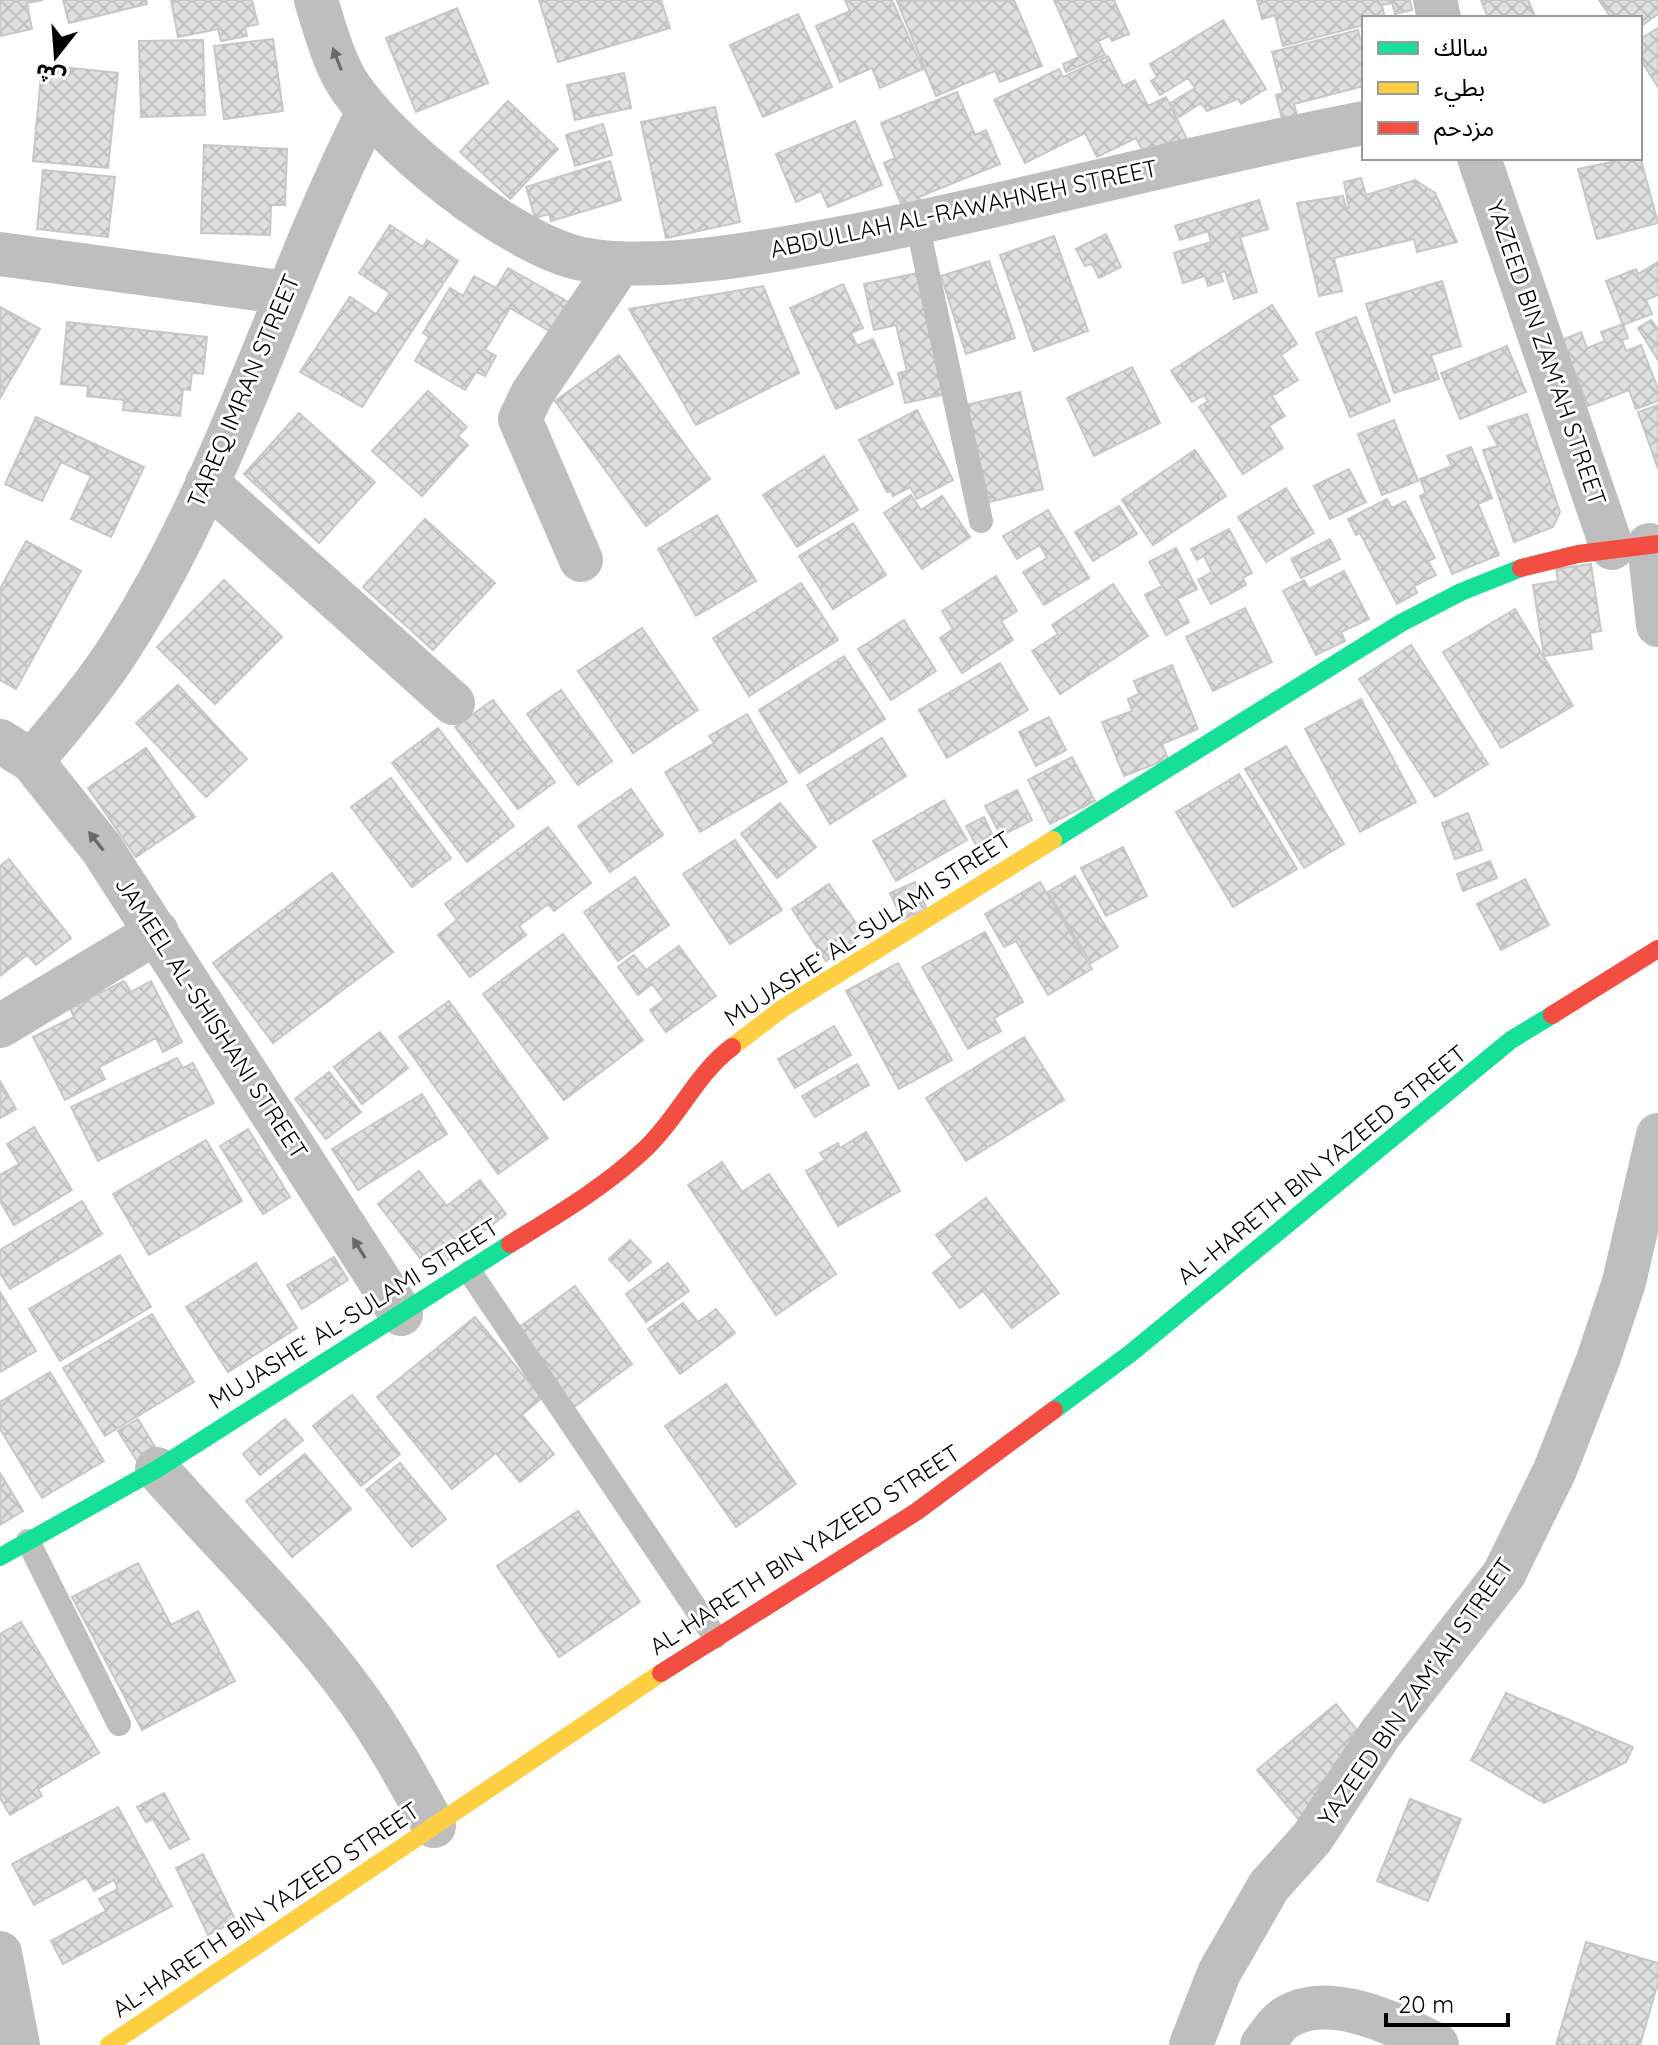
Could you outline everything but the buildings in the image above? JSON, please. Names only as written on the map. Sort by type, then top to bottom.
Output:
[{"type":"street","points":[[316,0],[344,77],[368,112]]},
{"type":"street","name":"ABDULLAH AL-RAWAHNEH STREET","points":[[368,112],[421,161],[491,214],[545,248],[582,259],[620,263],[780,250],[917,223],[1362,123]]},
{"type":"street","name":"TAREQ IMRAN STREET","points":[[16,751],[124,641],[207,483],[332,184],[368,112]]},
{"type":"street","name":"YAZEED BIN ZAM‘AH STREET","points":[[1480,160],[1640,545],[1658,625]]},
{"type":"street","points":[[0,254],[287,293]]},
{"type":"street","points":[[581,560],[520,419],[532,394],[620,263]]},
{"type":"street","points":[[207,483],[453,703]]},
{"type":"street","name":"MUJASHE‘ AL-SULAMI STREET","points":[[0,1557],[157,1469],[591,1193],[647,1147],[712,1062],[783,1008],[1401,623],[1445,598],[1513,570],[1640,545]]},
{"type":"street","name":"JAMEEL AL-SHISHANI STREET","points":[[16,751],[102,849],[401,1314]]},
{"type":"street","points":[[0,1026],[157,932]]},
{"type":"street","name":"AL-HARETH BIN YAZEED STREET","points":[[109,2045],[715,1637],[916,1512],[1131,1353],[1511,1040],[1658,949]]},
{"type":"street","name":"YAZEED BIN ZAM‘AH STREET","points":[[1191,2045],[1198,2019],[1219,1973],[1269,1886],[1312,1838],[1380,1734],[1504,1574],[1555,1470],[1598,1360],[1624,1282],[1658,1135]]},
{"type":"street","points":[[157,1469],[316,1645],[355,1695],[393,1752],[434,1826]]},
{"type":"street","points":[[0,1953],[18,2045]]},
{"type":"street","points":[[1262,2045],[1286,2017],[1318,2007],[1367,2015],[1437,2045]]},
{"type":"lane","points":[[917,223],[981,521]]},
{"type":"lane","points":[[470,1272],[715,1637]]},
{"type":"lane","points":[[28,1541],[119,1724]]},
{"type":"traffic: fast","points":[[1053,840],[1401,623],[1461,592],[1521,568]]},
{"type":"traffic: fast","points":[[1054,1410],[1131,1353],[1511,1040],[1552,1015]]},
{"type":"traffic: fast","points":[[0,1557],[157,1469],[510,1244]]},
{"type":"traffic: slow","points":[[732,1047],[783,1008],[1053,840]]},
{"type":"traffic: slow","points":[[109,2045],[661,1673]]},
{"type":"traffic: jam","points":[[1521,568],[1578,554],[1658,544]]},
{"type":"traffic: jam","points":[[1552,1015],[1658,949]]},
{"type":"traffic: jam","points":[[510,1244],[580,1200],[630,1163],[657,1137],[708,1070],[732,1047]]},
{"type":"traffic: jam","points":[[661,1673],[916,1512],[1054,1410]]}]
